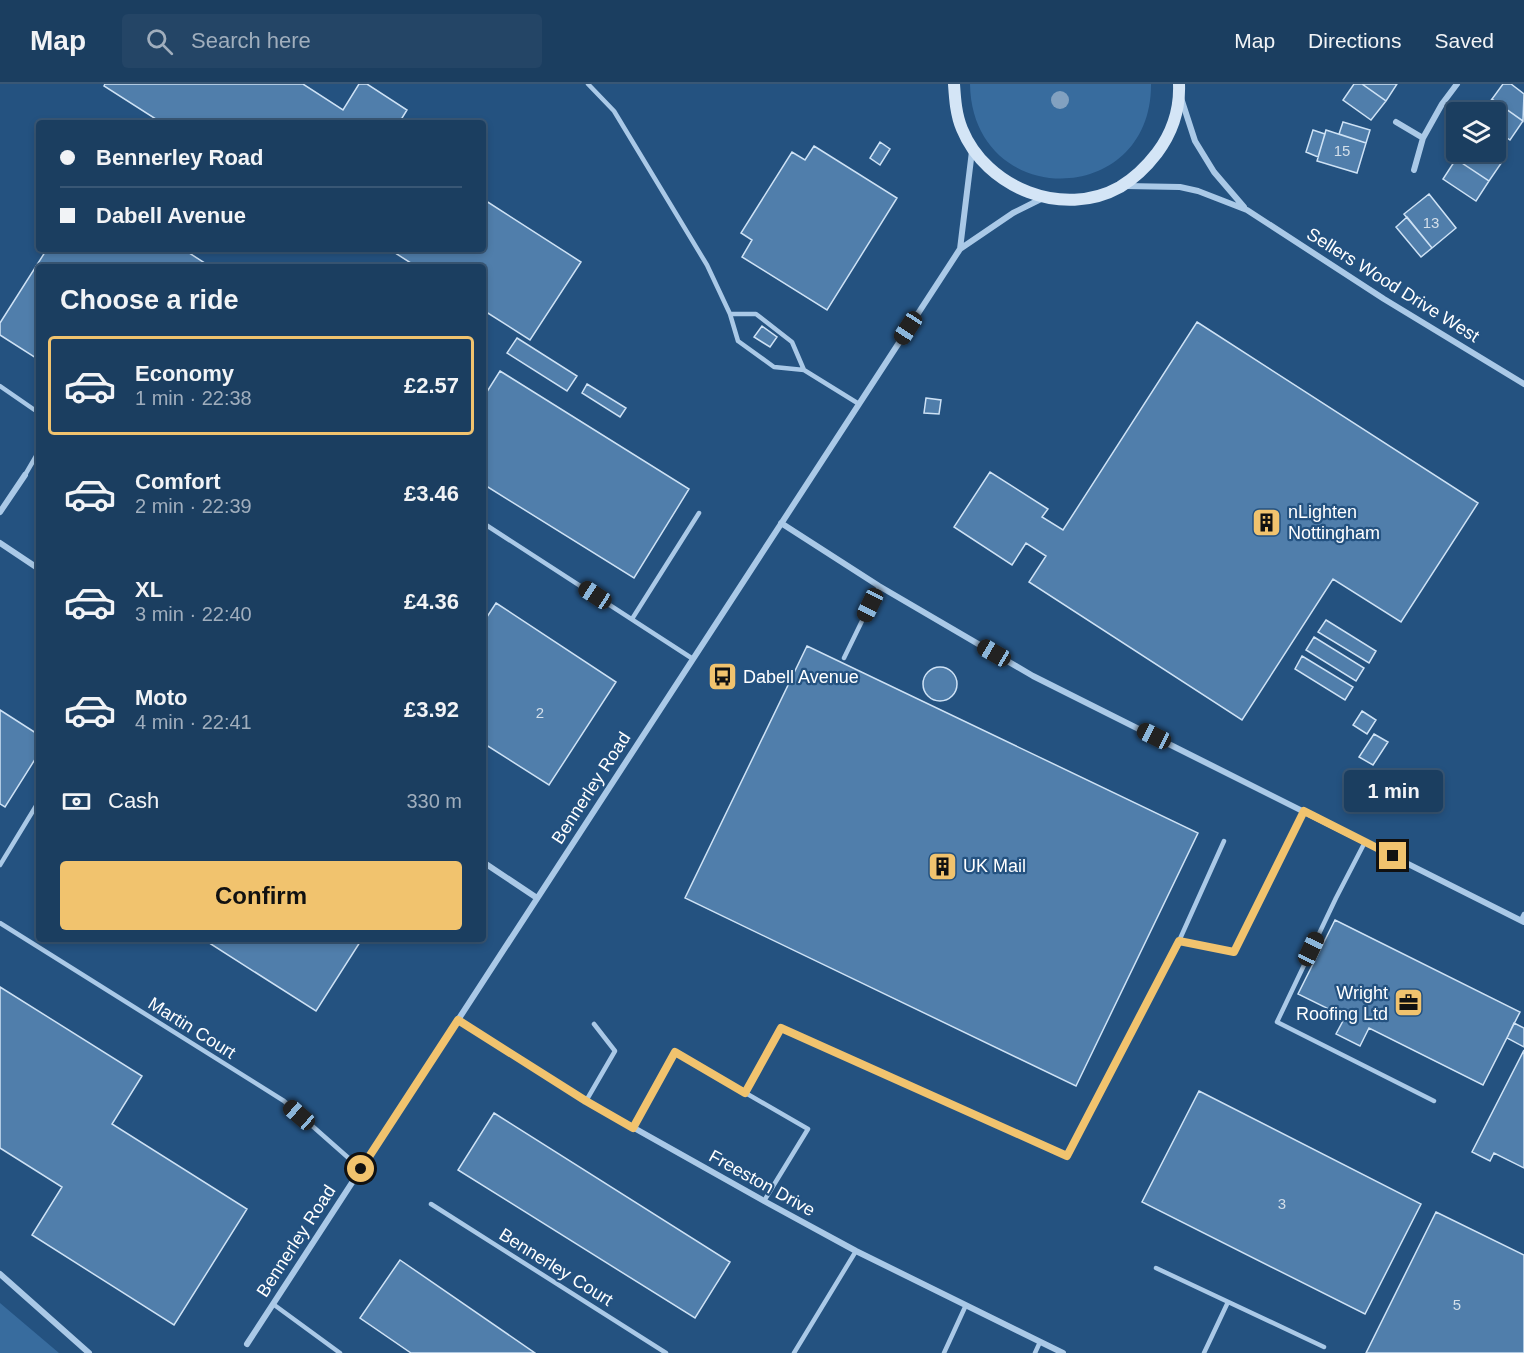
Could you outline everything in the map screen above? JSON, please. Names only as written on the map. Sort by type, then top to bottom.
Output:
[{"type":"street","points":[[954,84],[956,107],[962,129],[972,149],[986,166],[1003,180],[1022,191],[1043,197],[1083,199],[1120,187],[1146,167],[1166,141],[1175,118],[1179,88]]},
{"type":"street","points":[[1414,170],[1423,138],[1442,104],[1457,84]]},
{"type":"street","name":"Sellers Wood Drive West","points":[[1179,88],[1195,141],[1214,172],[1247,210]]},
{"type":"street","points":[[1396,122],[1423,138]]},
{"type":"street","name":"Bennerley Road","points":[[960,249],[972,149]]},
{"type":"street","name":"Sellers Wood Drive West","points":[[1120,187],[1180,187],[1198,191],[1247,210],[1384,299],[1524,384]]},
{"type":"street","name":"Bennerley Road","points":[[247,1344],[960,249],[1013,213],[1043,197]]},
{"type":"street","points":[[0,512],[25,475]]},
{"type":"street","points":[[781,524],[879,586],[1033,676],[1523,919]]},
{"type":"street","points":[[0,543],[36,567]]},
{"type":"street","points":[[486,864],[537,898]]},
{"type":"street","name":"Freeston Drive","points":[[458,1020],[586,1101],[764,1201],[856,1251],[1063,1353]]},
{"type":"street","points":[[0,1274],[89,1353]]},
{"type":"lane","points":[[588,84],[614,111],[707,265],[730,314],[738,341],[774,367],[804,370],[859,404]]},
{"type":"lane","points":[[730,314],[756,314],[792,342],[804,370]]},
{"type":"lane","points":[[0,386],[36,411]]},
{"type":"lane","points":[[25,475],[36,456]]},
{"type":"lane","points":[[632,619],[699,513]]},
{"type":"lane","points":[[486,525],[693,659]]},
{"type":"lane","points":[[844,658],[879,586]]},
{"type":"lane","points":[[0,865],[36,806]]},
{"type":"lane","points":[[1179,941],[1234,952],[1304,811]]},
{"type":"lane","points":[[745,1093],[781,1028],[1067,1156],[1179,941],[1224,841]]},
{"type":"lane","points":[[1365,842],[1277,1022],[1434,1101]]},
{"type":"lane","name":"Martin Court","points":[[0,923],[284,1101],[361,1169]]},
{"type":"lane","points":[[586,1101],[615,1051],[594,1024]]},
{"type":"lane","points":[[633,1128],[675,1052],[808,1129],[764,1201]]},
{"type":"lane","name":"Bennerley Court","points":[[430,1204],[666,1353]]},
{"type":"lane","points":[[794,1353],[856,1251]]},
{"type":"lane","points":[[1156,1268],[1324,1347]]},
{"type":"lane","points":[[1204,1353],[1228,1302]]},
{"type":"lane","points":[[273,1304],[340,1353]]},
{"type":"lane","points":[[944,1353],[966,1305]]},
{"type":"lane","points":[[1035,1353],[1040,1342]]},
{"type":"shaded area","points":[[970,84],[1151,84],[1144,125],[1123,155],[1095,172],[1062,178],[1028,173],[999,155],[978,126]]},
{"type":"shaded area","points":[[0,1303],[59,1353],[0,1353]]},
{"type":"building","points":[[105,84],[303,84],[343,110],[359,84],[367,84],[407,110],[401,120],[157,120],[104,86]]},
{"type":"building","points":[[1354,84],[1362,84],[1386,101],[1371,120],[1343,100]]},
{"type":"building","points":[[1362,84],[1397,84],[1386,101]]},
{"type":"building","points":[[1503,84],[1511,84],[1524,94],[1523,121],[1506,109],[1506,102],[1496,102],[1492,99]]},
{"type":"building","points":[[1506,109],[1523,121],[1510,140],[1506,137]]},
{"type":"building","points":[[1343,122],[1370,130],[1366,143],[1339,134]]},
{"type":"building","points":[[1313,130],[1325,134],[1318,157],[1306,152]]},
{"type":"building","points":[[1326,130],[1366,143],[1357,173],[1317,161]]},
{"type":"building","points":[[880,142],[890,149],[880,165],[870,158]]},
{"type":"building","points":[[814,146],[897,198],[827,310],[742,257],[752,240],[741,233],[792,152],[805,160]]},
{"type":"building","points":[[1454,162],[1460,162],[1489,181],[1476,201],[1443,179]]},
{"type":"building","points":[[1460,162],[1502,162],[1489,181]]},
{"type":"building","points":[[1429,194],[1456,228],[1432,248],[1404,214]]},
{"type":"building","points":[[486,201],[581,262],[530,340],[486,312],[486,264],[412,264],[394,252],[486,252]]},
{"type":"building","points":[[1407,217],[1432,248],[1421,257],[1396,227]]},
{"type":"building","points":[[45,252],[188,252],[206,264],[37,264]]},
{"type":"building","points":[[36,266],[36,358],[0,335],[0,323]]},
{"type":"building","name":"nLighten Nottingham","points":[[1197,322],[1478,503],[1401,622],[1333,579],[1242,720],[1029,582],[1046,556],[1026,543],[1012,565],[954,527],[990,472],[1048,509],[1042,517],[1063,530]]},
{"type":"building","points":[[762,326],[777,337],[770,347],[754,337]]},
{"type":"building","points":[[517,338],[577,376],[567,391],[507,353]]},
{"type":"building","points":[[500,371],[689,489],[634,578],[486,486],[486,393]]},
{"type":"building","points":[[587,384],[626,408],[620,417],[582,393]]},
{"type":"building","points":[[926,398],[941,400],[939,414],[924,413]]},
{"type":"building","points":[[496,603],[616,682],[549,785],[486,745],[486,618]]},
{"type":"building","points":[[1326,620],[1376,651],[1369,663],[1318,632]]},
{"type":"building","points":[[1314,637],[1364,668],[1356,681],[1306,650]]},
{"type":"building","name":"UK Mail","points":[[807,646],[1198,833],[1076,1086],[685,898]]},
{"type":"building","points":[[1302,656],[1353,687],[1345,700],[1295,669]]},
{"type":"building","points":[[940,667],[952,672],[957,684],[952,696],[940,701],[928,696],[923,684],[928,672]]},
{"type":"building","points":[[0,710],[36,733],[36,758],[5,807],[0,804]]},
{"type":"building","points":[[1362,711],[1376,720],[1367,734],[1353,725]]},
{"type":"building","points":[[1374,734],[1388,742],[1373,765],[1359,757]]},
{"type":"building","name":"Wright Roofing Ltd","points":[[1335,920],[1520,1012],[1483,1085],[1369,1028],[1360,1046],[1336,1034],[1345,1017],[1298,994]]},
{"type":"building","points":[[208,942],[360,942],[316,1011]]},
{"type":"building","points":[[0,987],[142,1076],[112,1124],[247,1209],[174,1325],[32,1235],[62,1187],[0,1148]]},
{"type":"building","points":[[1514,1023],[1524,1028],[1524,1047],[1507,1038]]},
{"type":"building","points":[[1524,1050],[1524,1168],[1494,1153],[1490,1161],[1472,1152]]},
{"type":"building","points":[[1199,1091],[1421,1204],[1365,1314],[1142,1202]]},
{"type":"building","points":[[494,1113],[730,1262],[695,1318],[458,1170]]},
{"type":"building","points":[[1436,1212],[1524,1255],[1524,1353],[1366,1353]]},
{"type":"building","points":[[400,1260],[535,1353],[411,1353],[360,1318]]},
{"type":"place","name":"nLighten Nottingham","points":[[1267,522]]},
{"type":"place","name":"Dabell Avenue","points":[[722,677]]},
{"type":"place","name":"UK Mail","points":[[942,866]]},
{"type":"place","name":"Wright Roofing Ltd","points":[[1409,1003]]},
{"type":"route","points":[[361,1169],[458,1020],[633,1128],[675,1052],[745,1093],[781,1028],[1067,1156],[1179,941],[1234,952],[1304,811],[1393,856]]}]
